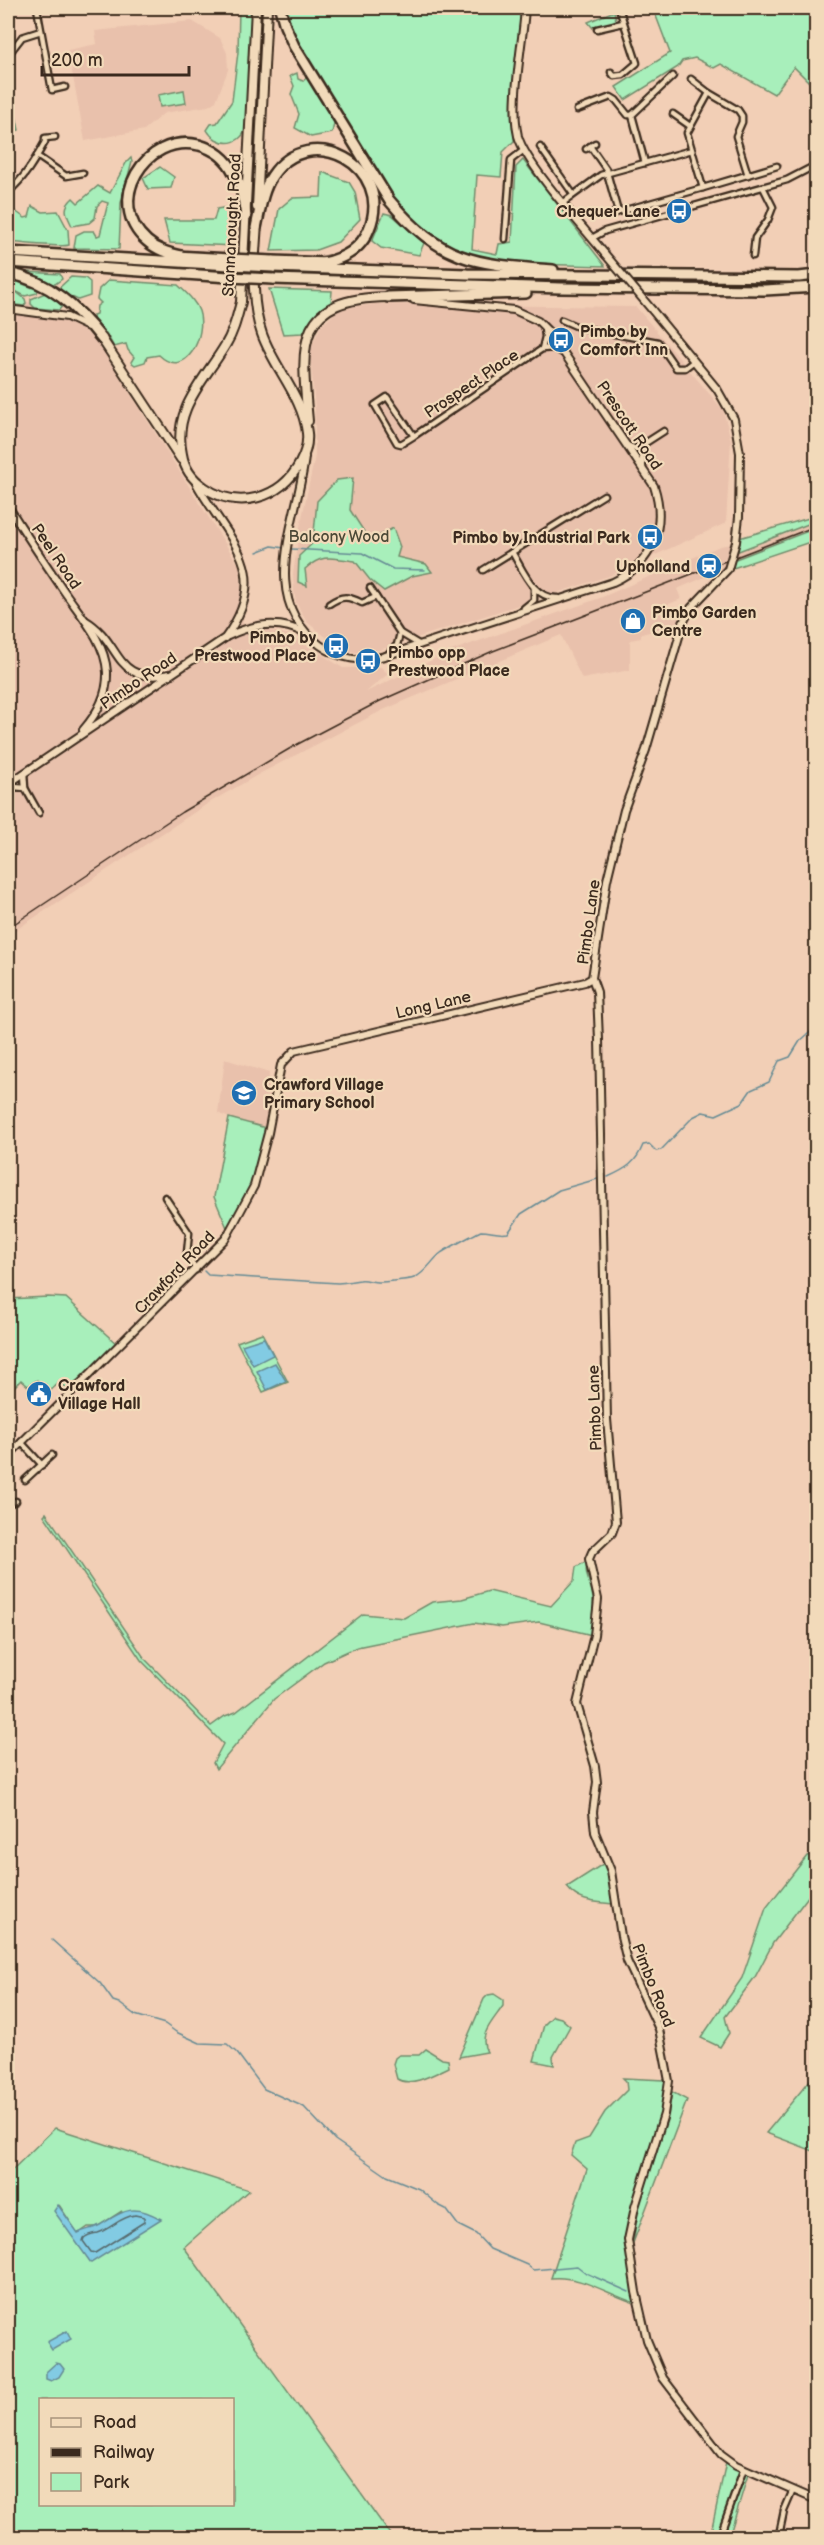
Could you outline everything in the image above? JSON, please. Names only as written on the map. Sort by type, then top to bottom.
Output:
[{"type":"highway","points":[[280,8],[294,46],[389,200],[406,221],[431,241],[457,256],[488,265],[561,270],[598,276]]},
{"type":"highway","points":[[180,256],[163,251],[146,240],[131,215],[129,195],[135,174],[155,152],[173,145],[193,144],[220,156],[238,180],[246,217]]},
{"type":"highway","points":[[256,228],[264,193],[277,170],[294,157],[314,150],[340,155],[363,172],[371,187],[374,211],[366,236],[354,251],[335,261],[323,263]]},
{"type":"highway","points":[[8,252],[427,273],[598,276],[816,275]]},
{"type":"highway","points":[[80,256],[180,256],[230,262]]},
{"type":"highway","points":[[8,262],[229,277],[561,288],[765,290],[816,287]]},
{"type":"highway","points":[[273,264],[323,263],[393,267],[427,273]]},
{"type":"highway","points":[[8,273],[43,285],[57,293],[74,306],[102,339]]},
{"type":"highway","points":[[388,297],[529,293],[561,288]]},
{"type":"main road","name":"Stannanought Road","points":[[256,8],[243,290],[238,314],[226,343],[190,398],[182,415],[179,443],[183,462],[195,480],[206,489],[232,499],[258,498],[272,493],[291,477],[306,448],[307,431],[297,401],[270,353],[258,321],[253,283],[267,8]]},
{"type":"main road","name":"Prescott Road","points":[[307,431],[304,356],[307,337],[314,322],[336,304],[355,299],[388,297]]},
{"type":"main road","points":[[102,339],[183,462]]},
{"type":"street","points":[[37,8],[52,90],[65,87]]},
{"type":"street","points":[[120,8],[126,8]]},
{"type":"street","points":[[525,8],[516,116],[519,138],[524,150],[592,238],[694,361],[679,369],[672,365],[658,342],[578,327],[562,320]]},
{"type":"street","points":[[611,72],[614,76],[623,75],[638,65],[619,8]]},
{"type":"street","points":[[597,29],[623,23]]},
{"type":"street","points":[[8,55],[22,37],[41,31]]},
{"type":"street","points":[[576,110],[611,98],[616,100],[628,115],[632,114],[673,76]]},
{"type":"street","points":[[691,79],[738,110],[742,116],[736,136],[747,175]]},
{"type":"street","points":[[703,188],[687,133],[710,93]]},
{"type":"street","points":[[632,114],[645,163]]},
{"type":"street","points":[[673,114],[690,126]]},
{"type":"street","points":[[8,192],[37,156],[45,138],[55,136]]},
{"type":"street","points":[[590,146],[607,174],[618,212]]},
{"type":"street","points":[[540,147],[573,194]]},
{"type":"street","points":[[505,239],[511,160],[524,150]]},
{"type":"street","points":[[564,202],[596,178],[692,150]]},
{"type":"street","points":[[37,156],[66,176],[82,173]]},
{"type":"street","points":[[592,238],[605,231],[797,176],[816,165]]},
{"type":"street","points":[[608,215],[777,166]]},
{"type":"street","points":[[753,256],[755,238],[768,220],[773,207],[763,187]]},
{"type":"street","name":"Prescott Road","points":[[306,448],[284,567],[284,586],[289,606],[307,634],[327,650],[340,656],[363,660],[385,656],[563,598],[621,578],[633,570],[648,553],[659,527],[660,511],[654,486],[543,325],[529,316],[507,308],[388,297]]},
{"type":"street","points":[[8,309],[68,317],[85,325],[102,339]]},
{"type":"street","name":"Prospect Place","points":[[542,349],[545,337],[543,325]]},
{"type":"street","name":"Prospect Place","points":[[414,436],[387,397],[375,405],[398,443],[401,444],[414,436],[542,349],[554,348],[565,355]]},
{"type":"street","name":"Pimbo Lane","points":[[598,1546],[612,1533],[616,1522],[607,1419],[599,1040],[597,992],[592,978],[603,900],[620,824],[646,750],[683,623],[691,608],[728,569],[736,542],[739,517],[740,447],[734,419],[723,398],[694,361]]},
{"type":"street","points":[[627,446],[636,449],[641,447],[664,430]]},
{"type":"street","points":[[641,447],[644,470]]},
{"type":"street","name":"Pimbo Road","points":[[8,784],[225,638],[237,622],[246,598],[248,579],[242,556],[195,480]]},
{"type":"street","points":[[483,570],[604,495]]},
{"type":"street","name":"Peel Road","points":[[8,506],[85,620],[102,651],[107,681],[99,708],[76,738]]},
{"type":"street","points":[[512,552],[533,586],[546,597],[563,598]]},
{"type":"street","points":[[512,615],[531,603],[535,597],[533,586]]},
{"type":"street","points":[[370,588],[400,633],[420,645]]},
{"type":"street","points":[[328,604],[343,597],[362,603],[376,597]]},
{"type":"street","name":"Peel Road","points":[[85,620],[99,628],[121,662],[133,672],[147,676],[173,673]]},
{"type":"street","points":[[225,638],[248,628],[269,624],[288,626],[307,634]]},
{"type":"street","points":[[385,656],[397,645],[400,633]]},
{"type":"street","points":[[24,773],[25,788],[39,813]]},
{"type":"street","points":[[8,789],[25,788]]},
{"type":"street","name":"Long Lane","points":[[283,1061],[294,1051],[585,982],[592,978]]},
{"type":"street","name":"Crawford Road","points":[[8,1456],[226,1238],[254,1186],[283,1061]]},
{"type":"street","points":[[165,1197],[189,1233],[187,1252],[196,1270]]},
{"type":"street","points":[[21,1442],[42,1465]]},
{"type":"street","points":[[25,1480],[52,1455]]},
{"type":"street","points":[[8,1503],[16,1501]]},
{"type":"street","name":"Pimbo Road","points":[[598,1546],[589,1559],[598,1599],[596,1627],[577,1700],[577,1711],[595,1766],[597,1782],[593,1812],[595,1832],[611,1872],[627,1961],[659,2029],[667,2060],[670,2085],[664,2114],[635,2207],[628,2240],[636,2292],[647,2340],[663,2378],[721,2454],[744,2468],[816,2500]]},
{"type":"street","points":[[719,2538],[744,2468]]},
{"type":"street","points":[[785,2538],[779,2535],[782,2516],[793,2490]]},
{"type":"shaded area","points":[[192,21],[220,38],[227,53],[228,70],[216,101],[208,106],[164,113],[144,130],[85,141],[68,50],[97,44],[95,31]]},
{"type":"shaded area","points":[[8,300],[55,305],[98,343],[240,567],[243,625],[291,635],[343,668],[381,667],[388,674],[366,692],[451,651],[600,598],[720,546],[738,543],[816,516],[816,540],[720,573],[719,571],[677,589],[681,599],[664,606],[665,616],[682,618],[677,633],[662,629],[641,634],[641,638],[630,640],[630,670],[582,679],[561,635],[383,710],[261,773],[207,804],[8,935]]},
{"type":"shaded area","points":[[375,304],[636,307],[723,410],[731,440],[726,523],[609,576],[379,650],[358,653],[341,649],[307,622],[296,603],[294,591],[293,574],[300,527],[315,456],[315,410],[310,350],[321,326],[340,309]]},
{"type":"shaded area","name":"Crawford Village Primary School","points":[[225,1059],[269,1073],[266,1128],[218,1113]]},
{"type":"green space","points":[[239,8],[253,8],[246,128],[239,139],[233,142],[222,142],[207,130],[211,124],[217,123],[232,101],[238,52]]},
{"type":"green space","points":[[284,8],[521,8],[513,111],[514,141],[503,152],[501,177],[477,175],[472,249],[497,254],[499,244],[512,242],[516,167],[523,160],[605,266],[496,263],[465,254],[423,229],[392,196],[307,61],[292,32]]},
{"type":"green space","points":[[653,8],[816,8],[816,89],[794,67],[774,94],[721,64],[714,68],[695,58],[682,61],[678,67],[625,100],[616,87],[670,53]]},
{"type":"green space","points":[[614,11],[616,20],[605,26],[592,27],[588,22]]},
{"type":"green space","points":[[297,73],[298,79],[303,81],[306,78],[310,79],[310,83],[335,119],[332,133],[311,137],[295,128],[299,114],[291,94],[294,86],[290,76]]},
{"type":"green space","points":[[184,90],[186,103],[160,107],[158,95]]},
{"type":"green space","points":[[14,107],[19,130],[8,133],[8,111]]},
{"type":"green space","points":[[131,158],[121,203],[119,249],[74,248],[76,235],[84,231],[94,231],[97,236],[100,235],[108,203],[102,201],[97,206],[95,218],[89,223],[72,226],[67,214],[67,205],[73,198],[78,203],[98,186],[110,193]]},
{"type":"green space","points":[[160,167],[174,177],[171,188],[148,189],[143,178]]},
{"type":"green space","points":[[322,172],[349,182],[355,192],[360,219],[338,242],[316,250],[271,251],[279,209],[292,198],[321,197]]},
{"type":"green space","points":[[8,206],[25,218],[29,217],[32,206],[43,212],[58,211],[68,230],[69,245],[49,246],[8,242]]},
{"type":"green space","points":[[235,206],[234,246],[170,243],[164,220],[214,220],[217,209]]},
{"type":"green space","points":[[384,213],[392,215],[424,243],[419,255],[381,248],[372,241]]},
{"type":"green space","points":[[27,272],[60,274],[62,279],[55,284],[44,283],[26,275]]},
{"type":"green space","points":[[71,277],[85,278],[90,282],[90,296],[78,300],[61,292],[60,287]]},
{"type":"green space","points":[[8,278],[38,290],[37,293],[25,296],[15,291],[25,299],[26,303],[24,306],[8,304]]},
{"type":"green space","points":[[109,280],[178,285],[193,300],[199,311],[200,332],[192,352],[186,359],[169,362],[159,355],[147,357],[145,362],[135,365],[131,362],[134,357],[126,344],[114,347],[106,333],[101,334],[94,324],[93,315],[96,314],[97,306],[101,303],[97,299],[99,289]]},
{"type":"green space","points":[[269,289],[332,291],[331,303],[318,312],[303,333],[283,334]]},
{"type":"green space","points":[[45,293],[62,302],[63,305],[59,310],[35,308],[31,304],[31,299]]},
{"type":"green space","name":"Balcony Wood","points":[[353,478],[350,510],[370,541],[393,528],[400,547],[397,557],[426,564],[432,572],[412,576],[384,591],[370,580],[355,561],[328,558],[317,561],[305,569],[307,586],[298,582],[299,556],[313,543],[317,501],[337,480]]},
{"type":"green space","points":[[816,516],[816,521],[736,552],[739,538]]},
{"type":"green space","points":[[816,528],[816,540],[730,569],[733,560]]},
{"type":"green space","points":[[229,1118],[266,1128],[251,1186],[228,1230],[214,1197]]},
{"type":"green space","points":[[66,1298],[118,1345],[71,1392],[60,1382],[49,1392],[37,1380],[28,1386],[21,1380],[8,1393],[8,1299]]},
{"type":"green space","points":[[262,1333],[288,1382],[263,1392],[237,1342]]},
{"type":"green space","points":[[46,1513],[145,1659],[211,1726],[225,1716],[236,1712],[363,1614],[404,1618],[432,1602],[462,1599],[489,1591],[551,1606],[574,1581],[576,1567],[587,1561],[586,1568],[592,1591],[594,1617],[592,1635],[539,1622],[502,1627],[474,1623],[357,1647],[324,1662],[274,1699],[216,1769],[213,1763],[223,1744],[141,1660],[44,1515]]},
{"type":"green space","points":[[816,1853],[816,1886],[773,1943],[755,1977],[725,2017],[729,2033],[720,2047],[701,2038],[742,1978],[766,1908],[807,1856]]},
{"type":"green space","points":[[606,1862],[614,1904],[582,1899],[567,1887]]},
{"type":"green space","points":[[494,1994],[503,2000],[503,2006],[485,2034],[484,2046],[487,2052],[459,2057],[484,1999]]},
{"type":"green space","points":[[553,2016],[561,2018],[570,2026],[553,2057],[554,2065],[534,2061],[544,2025]]},
{"type":"green space","points":[[426,2049],[448,2060],[449,2067],[416,2081],[397,2079],[393,2064],[395,2058],[399,2055],[419,2055]]},
{"type":"green space","points":[[816,2073],[816,2152],[766,2133]]},
{"type":"green space","points":[[623,2078],[665,2080],[661,2111],[625,2239],[635,2303],[573,2279],[551,2278],[587,2169],[571,2155],[575,2143],[589,2138],[605,2112],[627,2090],[626,2081]]},
{"type":"green space","points":[[672,2092],[687,2100],[633,2243],[639,2205],[668,2117]]},
{"type":"green space","points":[[55,2128],[249,2190],[184,2247],[392,2537],[8,2537],[8,2172]],"holes":[[[59,2205],[78,2234],[88,2227],[97,2227],[122,2211],[91,2262]]]},
{"type":"green space","points":[[727,2457],[750,2468],[729,2537],[703,2538],[711,2532]]},
{"type":"water","points":[[264,1338],[273,1355],[253,1365],[242,1345]]},
{"type":"water","points":[[275,1363],[286,1381],[267,1390],[257,1371]]},
{"type":"water","points":[[58,2205],[78,2233],[129,2210],[143,2211],[161,2219],[91,2263],[54,2211]]},
{"type":"water","points":[[67,2331],[71,2339],[52,2350],[47,2342]]},
{"type":"water","points":[[56,2363],[64,2369],[59,2377],[51,2381],[46,2379],[46,2372]]},
{"type":"waterway","points":[[257,552],[272,546],[284,548]]},
{"type":"waterway","points":[[292,549],[362,553],[393,569],[425,570]]},
{"type":"waterway","points":[[608,1177],[630,1165],[643,1145],[649,1144],[656,1151],[661,1150],[693,1117],[703,1112],[716,1115],[742,1103],[751,1090],[769,1082],[779,1061],[790,1057],[800,1041],[816,1027]]},
{"type":"waterway","points":[[204,1271],[208,1275],[338,1283],[411,1279],[422,1273],[441,1253],[474,1234],[481,1231],[508,1233],[521,1214],[559,1190],[601,1178]]},
{"type":"waterway","points":[[52,1940],[100,1983],[113,2001],[135,2015],[165,2024],[200,2043],[227,2044],[237,2053],[264,2089],[304,2107],[335,2140],[387,2176],[419,2189],[446,2209],[458,2225],[476,2234],[490,2249],[527,2265],[533,2270],[577,2266],[586,2273],[629,2292]]},
{"type":"railway","points":[[8,928],[182,812],[296,745],[380,701],[493,651],[816,526]]},
{"type":"place","name":"Chequer Lane","points":[[679,211]]},
{"type":"place","name":"Pimbo by Comfort Inn","points":[[561,340]]},
{"type":"place","name":"Pimbo by Industrial Park","points":[[650,537]]},
{"type":"place","name":"Upholland","points":[[709,566]]},
{"type":"place","name":"Pimbo Garden Centre","points":[[633,621]]},
{"type":"place","name":"Pimbo by Prestwood Place","points":[[336,646]]},
{"type":"place","name":"Pimbo opp Prestwood Place","points":[[368,661]]},
{"type":"place","name":"Crawford Village Primary School","points":[[244,1093]]},
{"type":"place","name":"Crawford Village Hall","points":[[39,1394]]}]
